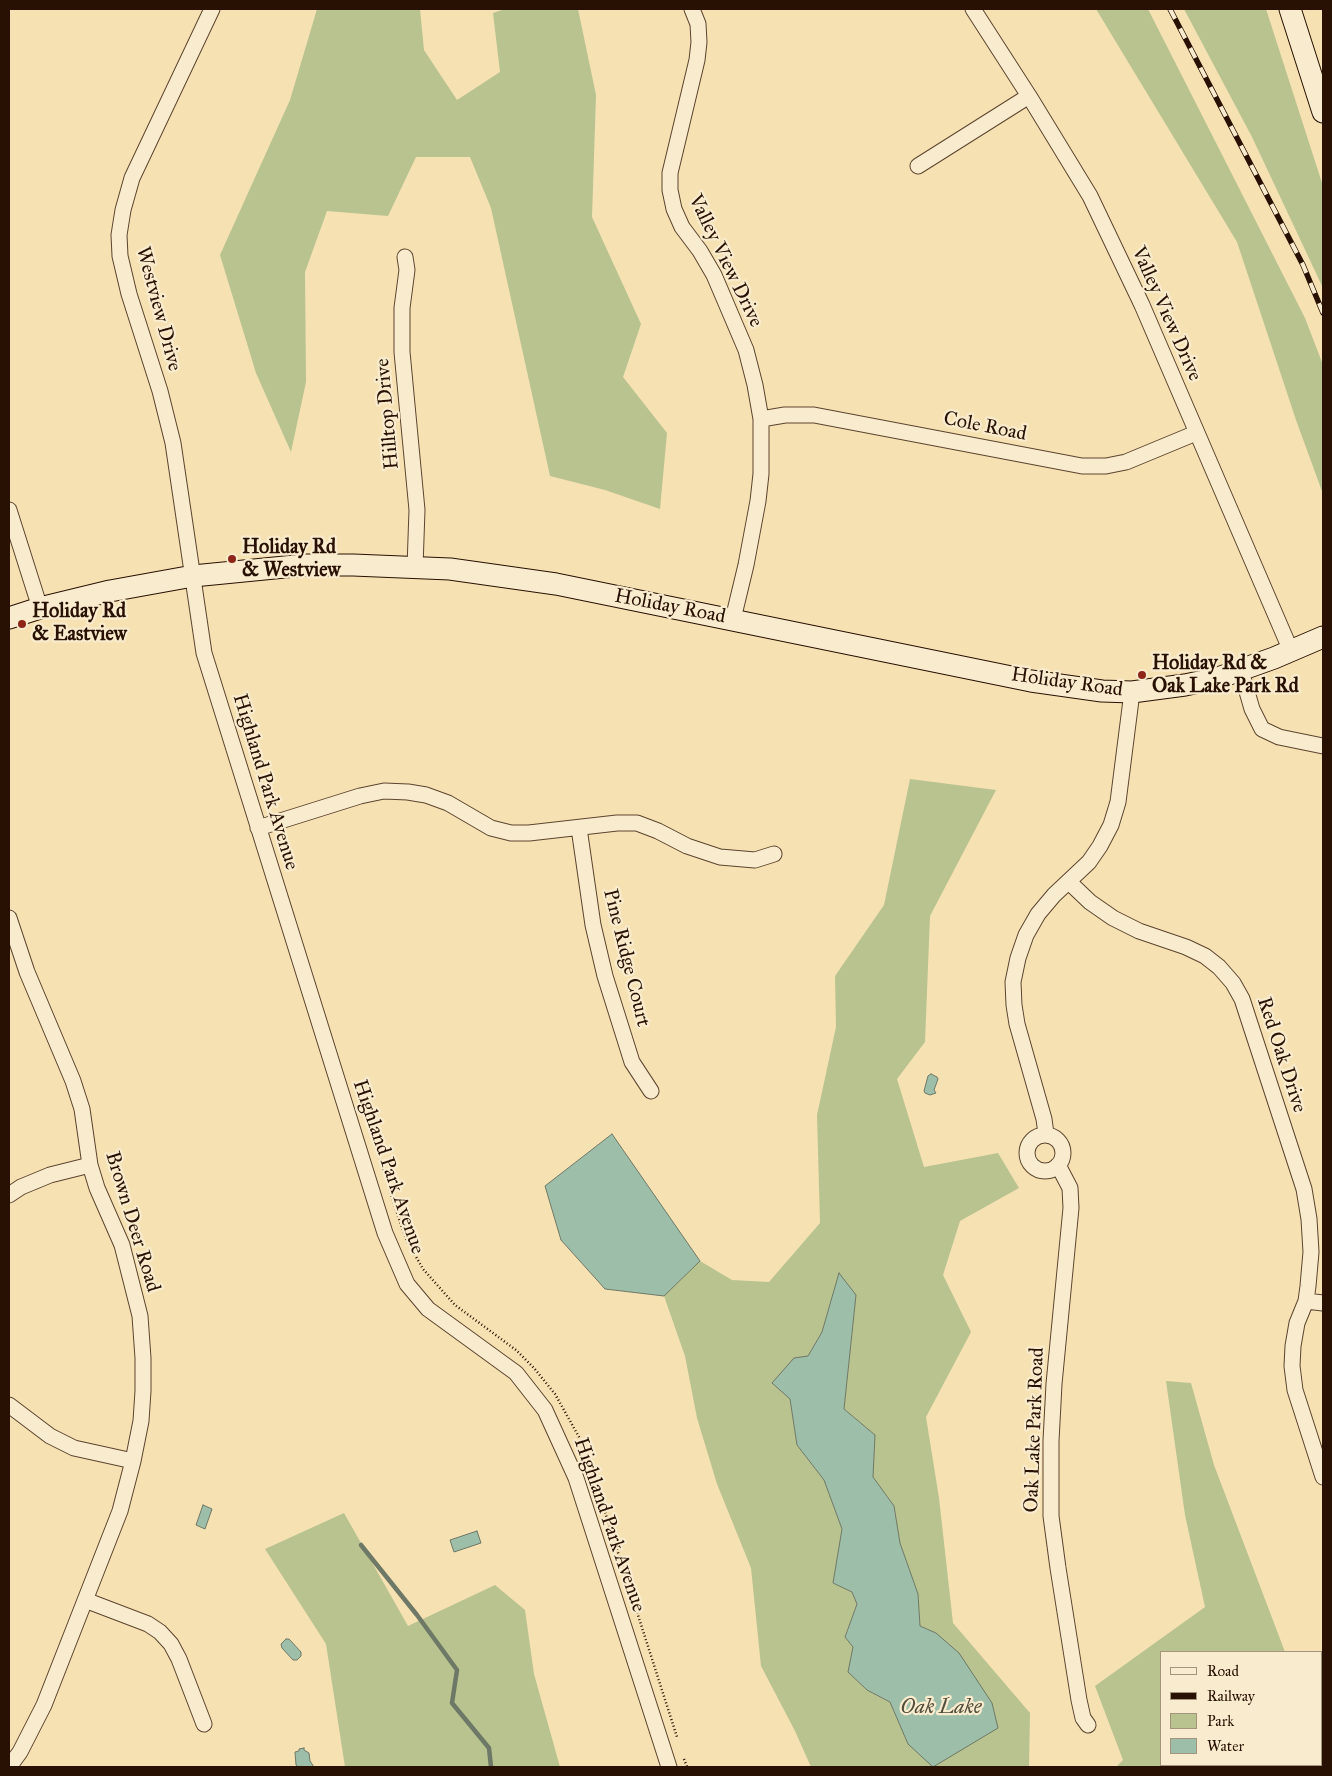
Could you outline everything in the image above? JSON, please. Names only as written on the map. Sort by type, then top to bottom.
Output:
[{"type":"street","name":"Westview Drive","points":[[193,576],[173,444],[160,391],[129,294],[120,256],[119,234],[123,210],[132,178],[212,9]]},
{"type":"street","name":"Valley View Drive","points":[[692,9],[698,24],[697,60],[670,173],[670,190],[674,209],[682,227],[714,275],[742,342],[755,386],[761,419],[761,474],[758,502],[733,619]]},
{"type":"street","name":"Valley View Drive","points":[[973,9],[1090,196],[1142,305],[1291,651]]},
{"type":"street","points":[[1290,9],[1323,112]]},
{"type":"street","points":[[918,166],[1029,96]]},
{"type":"street","name":"Hilltop Drive","points":[[405,257],[407,270],[402,308],[402,352],[417,510],[415,567]]},
{"type":"street","name":"Cole Road","points":[[761,419],[785,415],[814,415],[1082,466],[1106,466],[1126,462],[1196,433]]},
{"type":"street","points":[[9,510],[40,608]]},
{"type":"street","name":"Holiday Road","points":[[9,618],[40,608],[110,591],[193,576],[305,565],[450,569],[556,584],[1031,681],[1102,691],[1132,692],[1185,685],[1241,671],[1323,637]]},
{"type":"street","name":"Highland Park Avenue","points":[[193,576],[204,653],[385,1233],[407,1284],[428,1309],[516,1373],[546,1410],[576,1478],[669,1767]]},
{"type":"street","points":[[1241,671],[1252,709],[1262,729],[1279,736],[1323,746]]},
{"type":"street","points":[[1058,1165],[1050,1170],[1038,1170],[1029,1163],[1027,1157],[1026,1151],[1031,1140],[1036,1136],[1046,1134],[1044,1119],[1017,1024],[1013,982],[1018,958],[1026,935],[1038,914],[1054,895],[1089,862],[1111,825],[1118,802],[1132,692]]},
{"type":"street","points":[[258,828],[360,796],[384,792],[408,792],[448,802],[491,828],[511,833],[529,833],[617,823],[637,823],[658,831],[687,846],[720,857],[755,860],[774,854]]},
{"type":"street","name":"Pine Ridge Court","points":[[579,828],[594,925],[605,976],[632,1062],[651,1091]]},
{"type":"street","name":"Red Oak Drive","points":[[1069,882],[1090,902],[1113,918],[1139,931],[1186,947],[1205,956],[1219,967],[1242,999],[1304,1190],[1309,1219],[1310,1252],[1306,1301],[1297,1323],[1292,1366],[1295,1390],[1323,1477]]},
{"type":"street","name":"Brown Deer Road","points":[[9,918],[27,972],[73,1081],[82,1109],[90,1165],[122,1245],[140,1316],[143,1358],[141,1421],[120,1511],[40,1712],[20,1752],[9,1767]]},
{"type":"street","name":"Oak Lake Park Road","points":[[1046,1134],[1054,1137],[1062,1146],[1062,1158],[1058,1165],[1070,1188],[1071,1208],[1054,1384],[1051,1441],[1051,1516],[1079,1700],[1083,1718],[1088,1725]]},
{"type":"street","points":[[9,1194],[50,1175],[90,1165]]},
{"type":"street","points":[[1306,1301],[1323,1302]]},
{"type":"street","points":[[9,1405],[50,1436],[74,1448],[133,1461]]},
{"type":"street","points":[[85,1600],[148,1624],[160,1632],[171,1644],[179,1658],[204,1724]]},
{"type":"green space","points":[[317,9],[420,9],[424,50],[457,100],[500,72],[493,13],[505,9],[578,9],[596,95],[592,217],[641,324],[623,377],[667,433],[660,509],[605,490],[550,476],[491,208],[470,157],[416,157],[388,216],[327,211],[305,272],[306,382],[291,452],[256,373],[220,255],[290,100]]},
{"type":"green space","points":[[1096,9],[1148,9],[1305,318],[1323,365],[1323,494],[1296,420],[1237,242]]},
{"type":"green space","points":[[1184,9],[1266,9],[1323,186],[1323,288],[1252,137]]},
{"type":"green space","points":[[910,779],[996,790],[930,916],[925,1042],[897,1079],[924,1167],[998,1153],[1019,1188],[960,1221],[943,1275],[971,1332],[926,1417],[939,1498],[953,1623],[1030,1713],[1029,1767],[811,1767],[795,1731],[761,1666],[751,1568],[717,1484],[697,1418],[685,1356],[664,1296],[700,1261],[732,1280],[769,1282],[820,1223],[817,1115],[836,1027],[835,976],[884,905]],"holes":[[[839,1274],[856,1295],[844,1409],[875,1435],[873,1477],[894,1506],[900,1543],[918,1594],[920,1626],[936,1633],[908,1744],[890,1702],[867,1690],[848,1672],[853,1647],[845,1636],[857,1604],[852,1592],[833,1583],[842,1529],[824,1480],[797,1445],[790,1399],[808,1356],[822,1332]]]},
{"type":"green space","points":[[1166,1381],[1191,1383],[1214,1465],[1285,1651],[1160,1651],[1160,1766],[1256,1766],[1116,1767],[1123,1760],[1095,1686],[1205,1607],[1185,1515]]},
{"type":"green space","points":[[344,1513],[408,1626],[495,1585],[525,1610],[534,1674],[560,1767],[345,1767],[326,1644],[265,1549]]},
{"type":"water","points":[[931,1074],[938,1079],[934,1090],[936,1093],[930,1095],[924,1091],[928,1076]]},
{"type":"water","points":[[612,1134],[700,1261],[664,1296],[605,1289],[561,1240],[545,1186]]},
{"type":"water","name":"Oak Lake","points":[[839,1273],[856,1295],[844,1409],[875,1435],[873,1477],[894,1506],[900,1543],[918,1594],[920,1626],[936,1633],[959,1653],[992,1703],[998,1728],[933,1767],[908,1744],[890,1702],[867,1690],[848,1672],[853,1647],[845,1637],[857,1604],[852,1592],[833,1583],[842,1529],[824,1480],[797,1445],[790,1399],[772,1383],[794,1358],[808,1356],[822,1332]]},
{"type":"water","points":[[203,1505],[212,1509],[205,1529],[196,1525]]},
{"type":"water","points":[[477,1531],[481,1543],[454,1552],[450,1540]]},
{"type":"water","points":[[286,1639],[289,1639],[301,1652],[301,1656],[297,1660],[293,1660],[282,1648],[281,1644]]},
{"type":"water","points":[[304,1748],[309,1753],[310,1761],[314,1767],[298,1767],[296,1765],[295,1752]]},
{"type":"waterway","points":[[361,1545],[417,1615],[457,1670],[452,1703],[489,1748],[491,1767]]},
{"type":"railway","points":[[1170,9],[1303,265],[1323,313]]},
{"type":"place","name":"Holiday Rd & Westview","points":[[232,559]]},
{"type":"place","name":"Holiday Rd & Eastview","points":[[22,624]]},
{"type":"place","name":"Holiday Rd & Oak Lake Park Rd","points":[[1142,675]]}]
